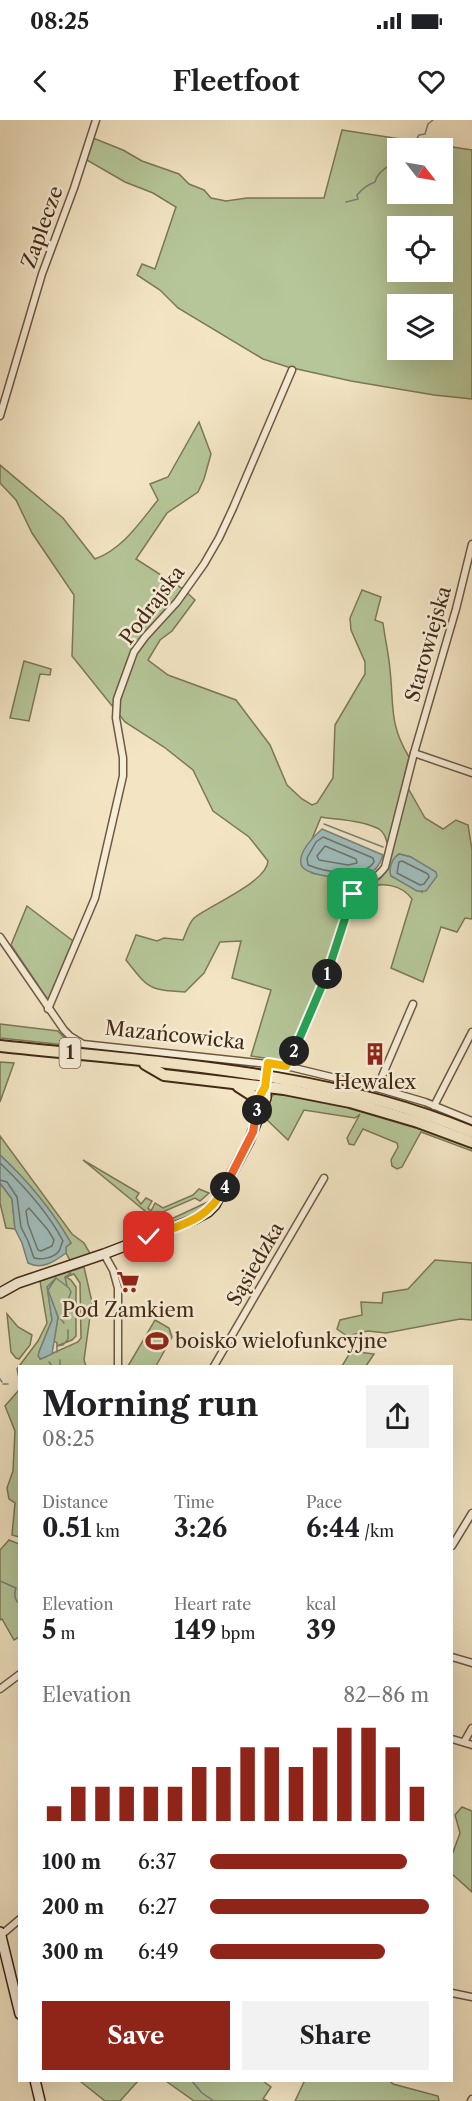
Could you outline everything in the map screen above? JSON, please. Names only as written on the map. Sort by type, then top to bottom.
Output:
[{"type":"main road","name":"1","points":[[0,1046],[139,1061],[266,1081],[374,1108],[429,1125],[472,1142]]},
{"type":"main road","name":"1","points":[[139,1061],[164,1075],[232,1083],[266,1081],[317,1084],[376,1098],[472,1132]]},
{"type":"main road","points":[[232,1083],[252,1095],[258,1105]]},
{"type":"street","name":"Zaplecze","points":[[0,416],[42,274],[96,120]]},
{"type":"street","name":"Podrajska","points":[[48,1009],[95,898],[123,776],[123,758],[116,718],[117,699],[123,679],[134,652],[177,602],[219,538],[292,370]]},
{"type":"street","name":"Starowiejska","points":[[286,1066],[325,979],[350,899],[353,894],[376,878],[385,867],[472,544]]},
{"type":"street","points":[[414,753],[472,773]]},
{"type":"street","name":"Mazańcowicka","points":[[0,937],[48,1009],[70,1036],[83,1044],[268,1063],[266,1098],[256,1123],[224,1190],[208,1212],[104,1254],[30,1278],[0,1293]]},
{"type":"street","points":[[377,1088],[413,1004]]},
{"type":"street","points":[[434,1106],[472,1032]]},
{"type":"street","points":[[268,1063],[377,1088],[472,1121]]},
{"type":"street","name":"Mazańcowicka","points":[[256,1123],[258,1105],[266,1081]]},
{"type":"street","name":"Sąsiedzka","points":[[215,1365],[324,1178]]},
{"type":"street","points":[[104,1254],[113,1270],[118,1288],[118,1365]]},
{"type":"street","points":[[453,1544],[472,1513]]},
{"type":"street","points":[[453,1657],[472,1663]]},
{"type":"street","points":[[0,1689],[18,1676]]},
{"type":"street","points":[[464,1742],[472,1728]]},
{"type":"street","points":[[453,1739],[472,1745]]},
{"type":"street","points":[[18,1921],[0,1935],[18,2006]]},
{"type":"street","points":[[453,1993],[472,1997]]},
{"type":"street","points":[[35,2082],[40,2101]]},
{"type":"green space","points":[[342,130],[394,138],[387,138],[387,204],[453,204],[453,147],[472,150],[472,399],[351,381],[288,367],[263,359],[178,308],[160,290],[137,275],[142,264],[155,269],[176,207],[85,159],[93,138],[123,150],[142,161],[179,174],[189,184],[204,190],[211,198],[226,201],[247,198],[324,198]]},
{"type":"green space","points":[[199,422],[211,454],[204,479],[198,492],[167,513],[136,559],[183,589],[195,600],[172,631],[160,640],[148,660],[168,675],[236,700],[270,745],[287,785],[312,805],[317,803],[333,778],[335,725],[365,674],[365,662],[351,630],[350,618],[362,590],[381,597],[375,620],[383,623],[395,724],[409,757],[388,846],[383,832],[379,829],[358,822],[321,817],[312,839],[312,873],[348,879],[354,891],[347,897],[324,971],[285,1061],[251,1056],[271,990],[232,978],[241,941],[220,942],[204,973],[185,992],[156,989],[150,986],[126,960],[136,935],[157,941],[164,938],[183,940],[194,918],[248,885],[265,869],[268,861],[249,837],[213,811],[193,770],[164,747],[125,722],[72,656],[74,595],[32,533],[16,500],[0,483],[0,465],[63,518],[95,559],[122,542],[158,500],[150,484],[168,477]]},
{"type":"green space","points":[[24,661],[51,669],[50,675],[40,674],[29,721],[10,718]]},
{"type":"green space","points":[[408,788],[425,818],[443,829],[456,820],[468,825],[472,850],[472,919],[465,918],[457,932],[441,927],[423,982],[391,968],[412,899],[397,887],[378,885],[365,888],[383,874]],"holes":[[[399,854],[411,857],[422,892],[391,876]]]},
{"type":"green space","points":[[27,906],[73,941],[48,1000],[11,945]]},
{"type":"green space","points":[[0,1024],[58,1031],[67,1041],[66,1045],[0,1038]]},
{"type":"green space","points":[[0,1062],[14,1063],[0,1102]]},
{"type":"green space","points":[[276,1093],[360,1109],[425,1128],[472,1147],[472,1151],[421,1132],[402,1167],[397,1169],[392,1166],[391,1160],[398,1147],[397,1143],[363,1129],[354,1145],[349,1144],[347,1138],[360,1114],[355,1118],[304,1110],[288,1140],[263,1116],[270,1098]]},
{"type":"green space","points":[[0,1136],[72,1234],[84,1243],[91,1255],[71,1262],[66,1253],[66,1247],[71,1243],[56,1219],[39,1196],[0,1155]]},
{"type":"green space","points":[[83,1160],[139,1193],[136,1198],[141,1204],[146,1198],[152,1201],[148,1208],[151,1211],[155,1203],[163,1208],[193,1195],[199,1189],[209,1193],[200,1201],[195,1198],[160,1213],[165,1222],[212,1200],[201,1211],[155,1231],[151,1216]]},
{"type":"green space","points":[[0,1183],[12,1199],[15,1229],[6,1228],[0,1203]]},
{"type":"green space","points":[[435,1260],[472,1263],[472,1320],[460,1319],[386,1333],[368,1331],[347,1336],[337,1329],[340,1320],[362,1315],[361,1302],[382,1303],[383,1293],[408,1289]]},
{"type":"green space","points":[[84,1267],[92,1302],[84,1360],[86,1365],[20,1365],[38,1341],[47,1323],[40,1281]],"holes":[[[74,1274],[80,1283],[81,1338],[78,1342],[40,1359],[39,1352],[52,1320],[48,1291],[58,1317],[54,1341],[57,1346],[76,1336],[76,1287],[66,1277]]]},
{"type":"green space","points":[[7,1314],[18,1327],[32,1335],[30,1345],[19,1359],[11,1352]]},
{"type":"green space","name":"boisko wielofunkcyjne","points":[[155,1320],[169,1328],[172,1337],[157,1365],[129,1365]]},
{"type":"green space","points":[[351,1351],[374,1354],[367,1365],[343,1365]]},
{"type":"green space","points":[[18,1391],[18,1537],[12,1535],[15,1503],[9,1499],[7,1488],[13,1471],[15,1431],[5,1406]]},
{"type":"green space","points":[[9,1540],[18,1544],[18,1638],[14,1640],[2,1619],[0,1620],[0,1550]]},
{"type":"green space","points":[[462,1807],[472,1811],[472,1892],[453,1875],[453,1852],[460,1833],[455,1815]]},
{"type":"green space","points":[[81,2082],[137,2082],[120,2101],[105,2101]]},
{"type":"green space","points":[[167,2082],[264,2082],[271,2087],[263,2099],[268,2101],[194,2101]]},
{"type":"green space","points":[[304,2082],[391,2082],[438,2096],[439,2101],[295,2101]]},
{"type":"water","points":[[322,829],[383,855],[379,865],[366,876],[352,878],[320,875],[304,868],[301,864],[302,854]]},
{"type":"water","points":[[399,854],[411,857],[436,872],[437,876],[426,891],[417,891],[391,876],[391,864]]},
{"type":"water","points":[[0,1155],[39,1196],[71,1243],[66,1247],[66,1253],[52,1262],[38,1266],[28,1263],[15,1229],[12,1199],[0,1183]]},
{"type":"water","points":[[56,1278],[48,1290],[58,1317],[52,1354],[41,1359],[38,1356],[39,1352],[52,1320],[47,1287]]},
{"type":"waterway","points":[[417,138],[419,135],[425,134],[428,124],[433,120]]},
{"type":"waterway","points":[[346,202],[358,199],[357,195],[365,187],[375,182],[387,167]]},
{"type":"waterway","points":[[324,824],[383,847]]},
{"type":"waterway","points":[[67,1286],[65,1277],[71,1273],[69,1273]]},
{"type":"waterway","points":[[56,1278],[71,1292],[61,1319],[64,1323]]},
{"type":"waterway","points":[[57,1352],[57,1346],[63,1345],[68,1339],[68,1330]]},
{"type":"waterway","points":[[60,1360],[60,1365]]},
{"type":"waterway","points":[[3,1384],[8,1384]]},
{"type":"waterway","points":[[0,1581],[16,1588],[15,1597],[18,1602]]},
{"type":"waterway","points":[[193,2082],[202,2093],[214,2101]]},
{"type":"place","name":"Hewalex","points":[[375,1054]]},
{"type":"place","name":"Pod Zamkiem","points":[[128,1282]]},
{"type":"place","name":"boisko wielofunkcyjne","points":[[157,1341]]},
{"type":"route","points":[[149,1237],[204,1215],[220,1196],[256,1123],[268,1063],[286,1066],[303,1032],[325,979],[353,894]]}]
